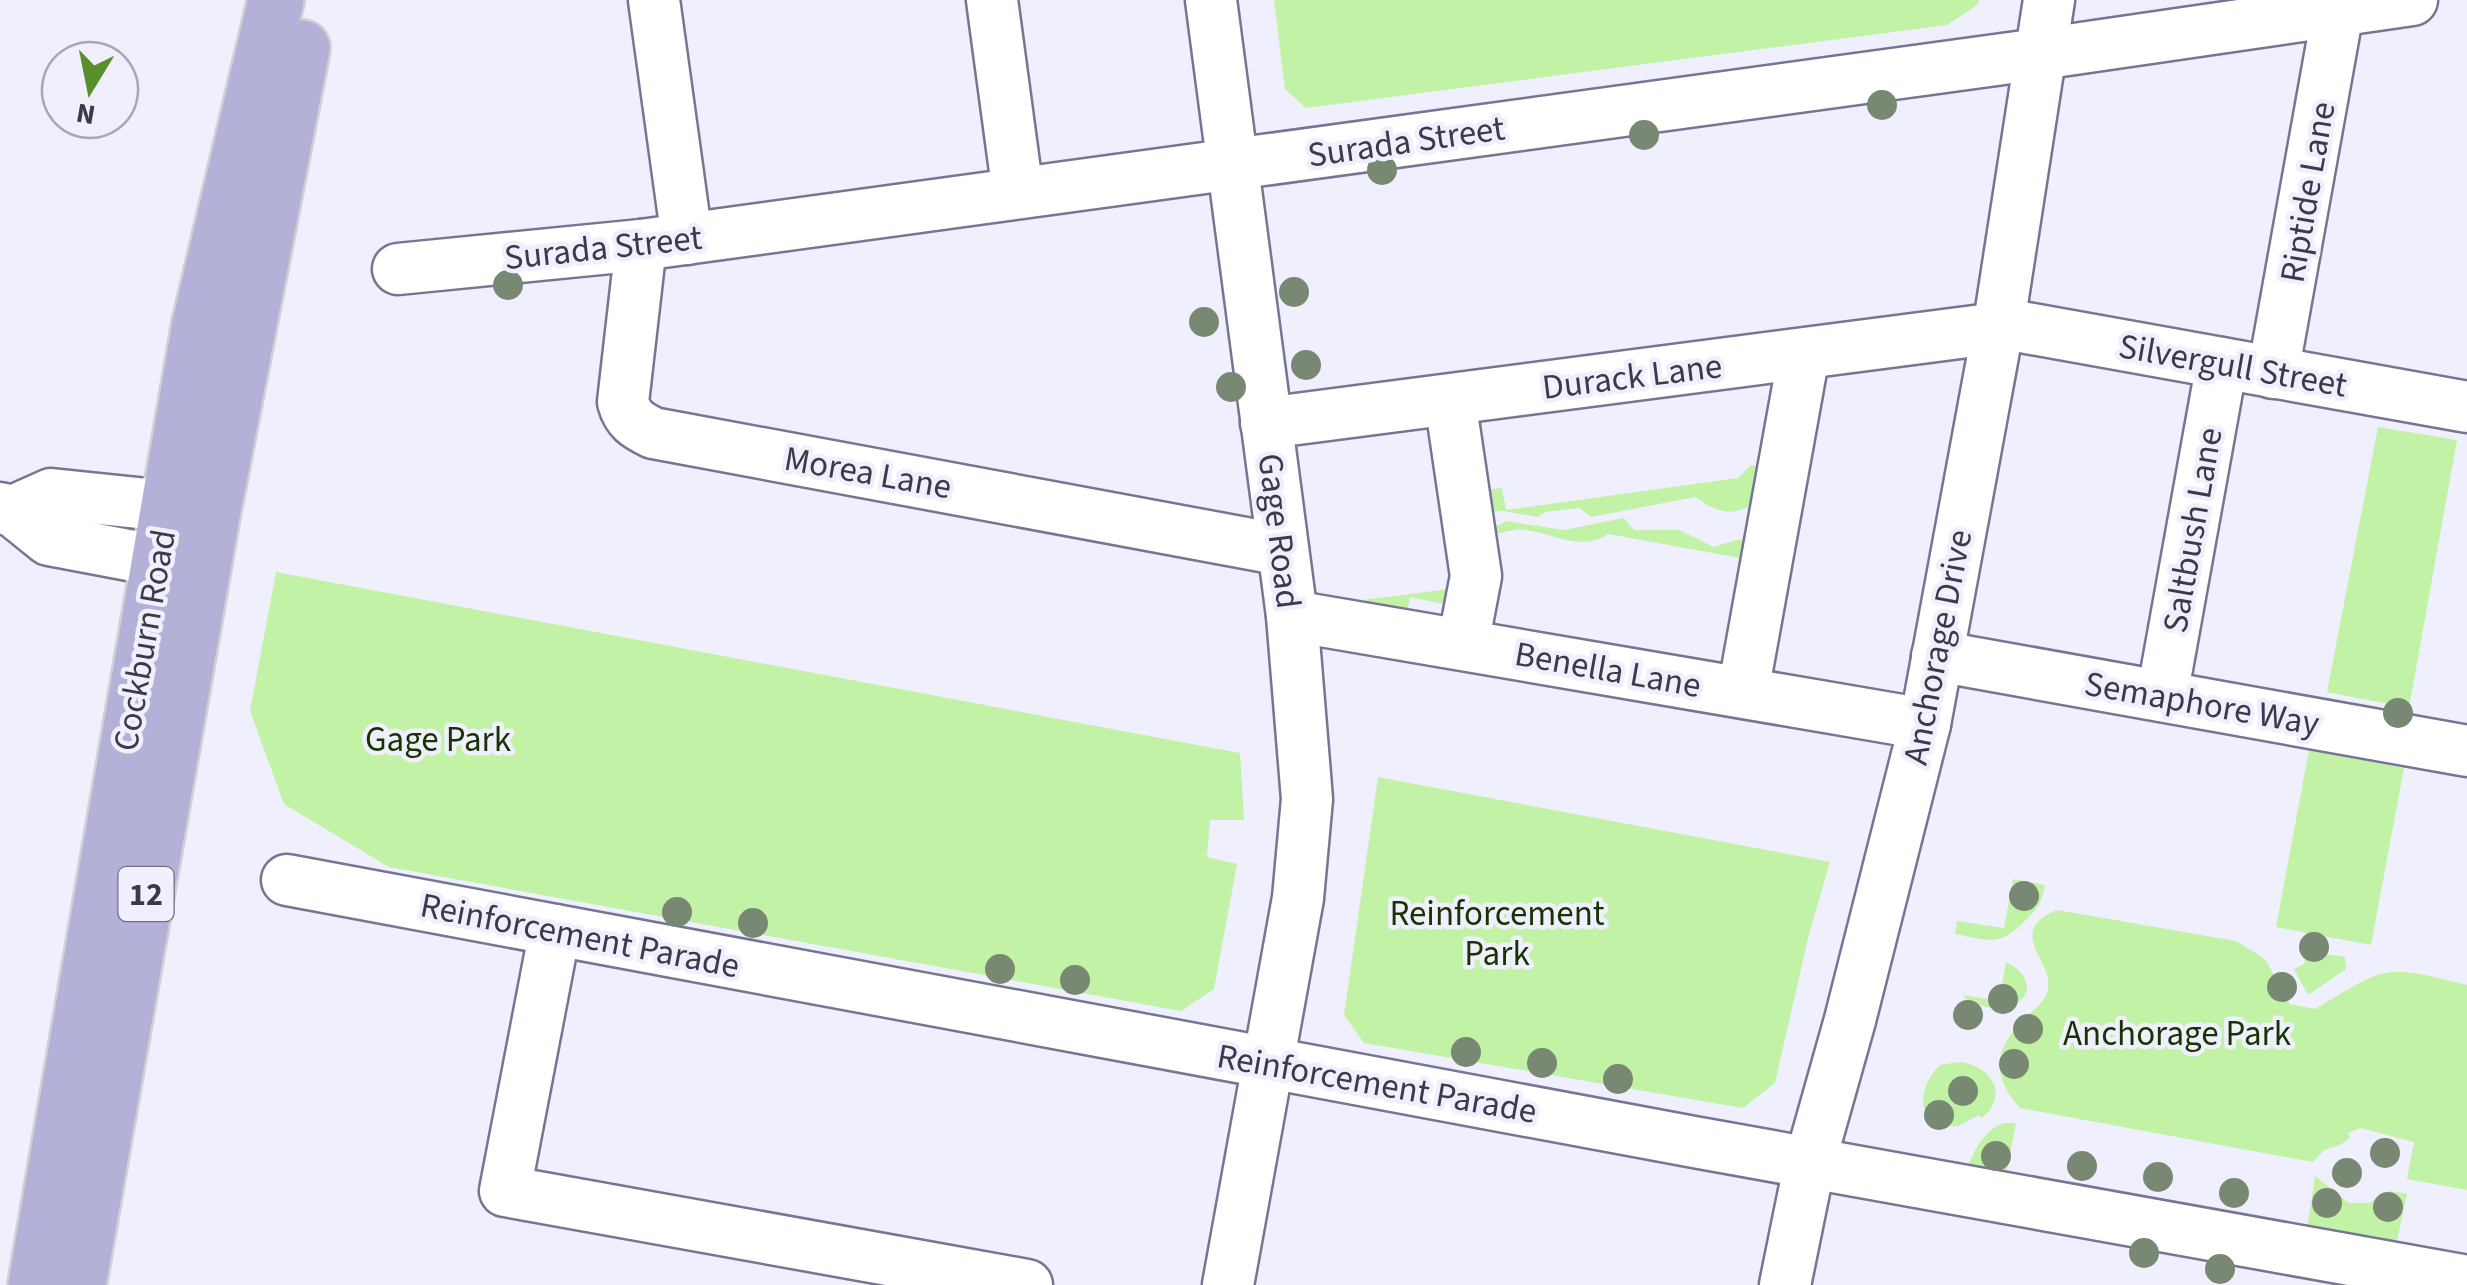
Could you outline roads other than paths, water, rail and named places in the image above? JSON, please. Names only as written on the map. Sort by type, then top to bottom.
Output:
[{"type":"main road","name":"Cockburn Road","points":[[189,510],[200,324],[276,0]]},
{"type":"main road","name":"Cockburn Road","points":[[78,1285],[189,510],[312,0]]},
{"type":"main road","name":"Cockburn Road","points":[[36,1285],[180,565]]},
{"type":"street","name":"Morea Lane","points":[[654,0],[664,242],[623,402],[627,416],[638,426],[653,433],[1283,550]]},
{"type":"street","points":[[992,0],[1018,193]]},
{"type":"street","name":"Gage Road","points":[[1211,0],[1292,616],[1306,757],[1306,829],[1298,898],[1228,1285]]},
{"type":"street","name":"Anchorage Drive","points":[[1785,1285],[1810,1162],[1925,724],[1998,325],[2049,0]]},
{"type":"street","name":"Surada Street","points":[[398,269],[664,242],[2412,0]]},
{"type":"street","name":"Riptide Lane","points":[[2273,373],[2338,11]]},
{"type":"street","name":"Silvergull Street","points":[[1998,325],[2467,406]]},
{"type":"street","name":"Durack Lane","points":[[1266,423],[1804,354],[1998,325]]},
{"type":"street","points":[[1743,692],[1804,354]]},
{"type":"street","name":"Saltbush Lane","points":[[2162,696],[2222,363]]},
{"type":"street","points":[[1450,400],[1476,576],[1464,644]]},
{"type":"street","points":[[6,510],[51,494],[189,510]]},
{"type":"street","points":[[6,510],[49,540],[180,565]]},
{"type":"street","name":"Benella Lane","points":[[1292,616],[1925,724]]},
{"type":"street","name":"Semaphore Way","points":[[1938,656],[2467,751]]},
{"type":"street","name":"Reinforcement Parade","points":[[287,880],[1810,1162],[2254,1264],[2467,1281]]},
{"type":"street","points":[[555,930],[505,1191],[1027,1285]]},
{"type":"park label","name":"Gage Park","points":[[438,739]]},
{"type":"park label","name":"Reinforcement Park","points":[[1497,933]]},
{"type":"park label","name":"Anchorage Park","points":[[2177,1033]]}]
